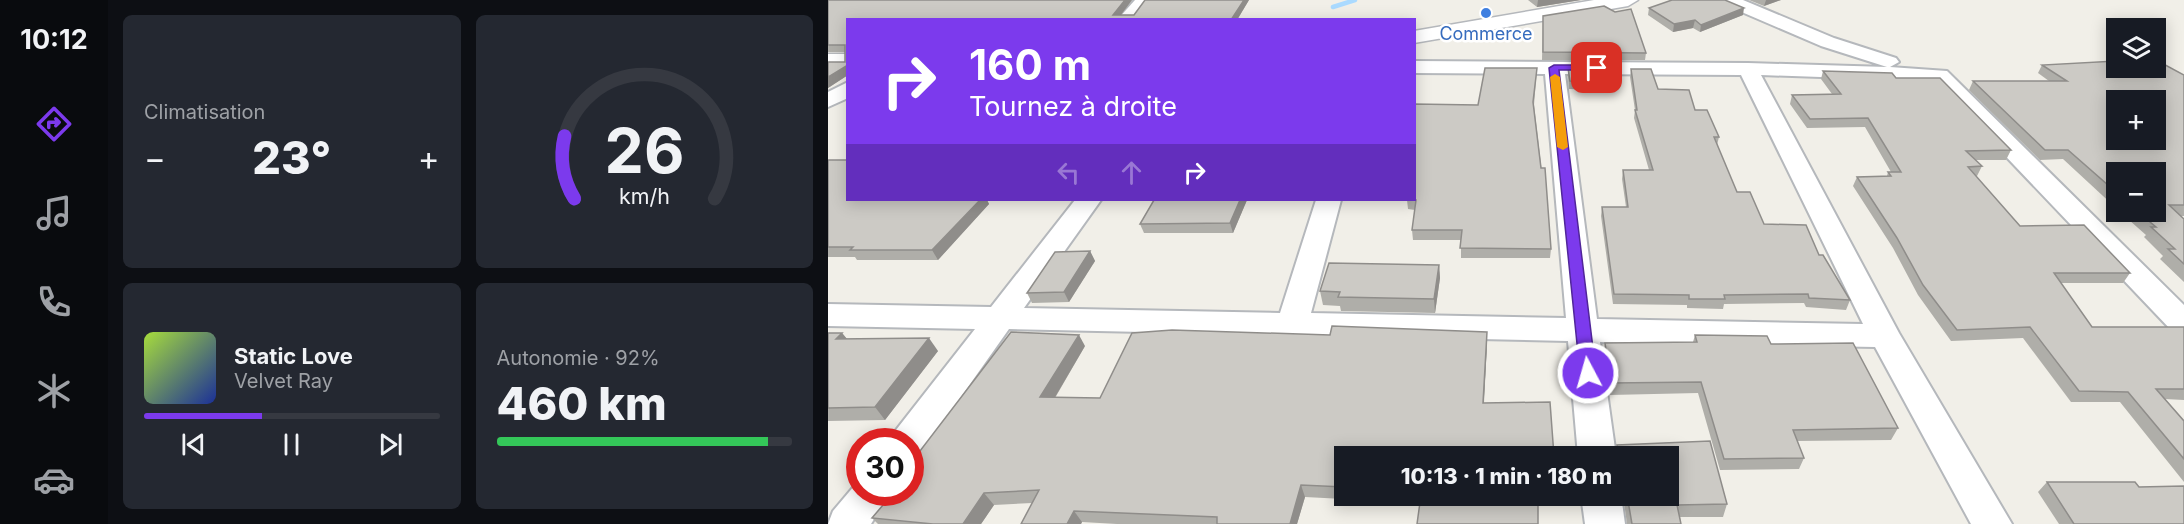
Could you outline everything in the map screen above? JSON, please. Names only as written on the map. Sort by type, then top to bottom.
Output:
[{"type":"street","points":[[1127,18],[1144,0]]},
{"type":"street","points":[[1416,37],[1628,0]]},
{"type":"street","points":[[1729,0],[1854,53],[1940,75],[2184,324]]},
{"type":"street","points":[[828,61],[846,61]]},
{"type":"street","points":[[1416,67],[1748,69],[1940,75]]},
{"type":"street","points":[[1554,68],[1596,446]]},
{"type":"street","points":[[1748,69],[1885,336],[1992,524]]},
{"type":"street","points":[[828,101],[846,89]]},
{"type":"street","points":[[919,428],[1087,201]]},
{"type":"street","points":[[1292,324],[1329,201]]},
{"type":"street","points":[[828,315],[1885,336]]},
{"type":"street","points":[[847,524],[860,506]]},
{"type":"street","points":[[1603,506],[1605,524]]},
{"type":"building","points":[[828,0],[1125,0],[1113,15],[1134,15],[1145,0],[1244,0],[1232,18],[846,18],[846,66],[828,77],[828,62],[845,62],[845,45],[828,45]]},
{"type":"building","points":[[1672,0],[1725,0],[1744,8],[1701,25],[1695,20],[1674,24],[1649,8]]},
{"type":"building","points":[[1604,6],[1615,12],[1631,9],[1646,53],[1543,52],[1543,16]]},
{"type":"building","points":[[2106,62],[2106,78],[2166,78],[2166,65],[2184,75],[2184,205],[2169,205],[2184,219],[2184,264],[2168,249],[2175,249],[2151,227],[2156,227],[2150,222],[2166,222],[2166,162],[2106,162],[2106,183],[2068,150],[2045,150],[1973,81],[2067,81],[2042,65]]},
{"type":"building","points":[[1485,68],[1537,68],[1533,102],[1541,168],[1545,168],[1551,249],[1460,248],[1462,230],[1412,230],[1416,201],[1416,104],[1478,105]]},
{"type":"building","points":[[1568,68],[1592,68],[1593,82],[1570,81]]},
{"type":"building","points":[[1631,69],[1651,69],[1658,89],[1689,90],[1695,110],[1707,110],[1719,137],[1714,137],[1737,192],[1750,192],[1764,224],[1806,225],[1819,255],[1823,255],[1850,300],[1809,298],[1808,294],[1724,295],[1725,299],[1689,299],[1689,295],[1614,294],[1602,207],[1628,207],[1623,170],[1653,170],[1635,110],[1637,110]]},
{"type":"building","points":[[1823,71],[1892,73],[1896,78],[1940,78],[2011,150],[1966,151],[1982,166],[1968,167],[2020,226],[2084,225],[2130,273],[2054,273],[2092,327],[2184,327],[2184,389],[2156,389],[2184,421],[2184,459],[2128,392],[2079,391],[2030,327],[1957,330],[1923,285],[1897,238],[1857,177],[1891,176],[1888,172],[1901,172],[1868,118],[1810,119],[1792,95],[1841,94]]},
{"type":"building","points":[[828,160],[846,160],[846,201],[979,201],[932,250],[850,250],[853,247],[828,247]]},
{"type":"building","points":[[1153,201],[1240,201],[1230,223],[1140,224]]},
{"type":"building","points":[[1090,251],[1064,292],[1027,293],[1055,252]]},
{"type":"building","points":[[1329,263],[1439,265],[1434,299],[1338,297],[1340,292],[1320,291]]},
{"type":"building","points":[[1332,326],[1487,332],[1483,403],[1550,402],[1553,446],[1334,446],[1334,487],[1301,485],[1290,524],[1217,524],[1217,517],[1074,511],[1067,524],[1021,524],[1039,490],[984,493],[963,524],[933,524],[872,518],[882,506],[924,506],[924,446],[1011,332],[1079,335],[1040,397],[1100,398],[1132,333],[1172,330],[1330,335]]},
{"type":"building","points":[[828,333],[842,333],[836,339],[929,338],[875,407],[828,408]]},
{"type":"building","points":[[1695,335],[1767,336],[1771,344],[1853,343],[1898,428],[1793,430],[1804,458],[1724,459],[1701,382],[1611,383],[1605,343],[1697,342]]},
{"type":"building","points":[[1710,441],[1727,504],[1679,505],[1679,446],[1617,445]]},
{"type":"building","points":[[2047,482],[2135,482],[2139,487],[2184,486],[2184,524],[2074,524]]},
{"type":"building","points":[[1419,506],[1538,506],[1538,524],[1417,524]]},
{"type":"building","points":[[1629,506],[1677,506],[1681,524],[1632,524]]},
{"type":"waterway","points":[[1333,7],[1355,0]]},
{"type":"slow traffic","points":[[1555,77],[1563,147]]},
{"type":"place","name":"Commerce","points":[[1486,13]]},
{"type":"route","points":[[1588,373],[1554,68],[1597,68]]}]
